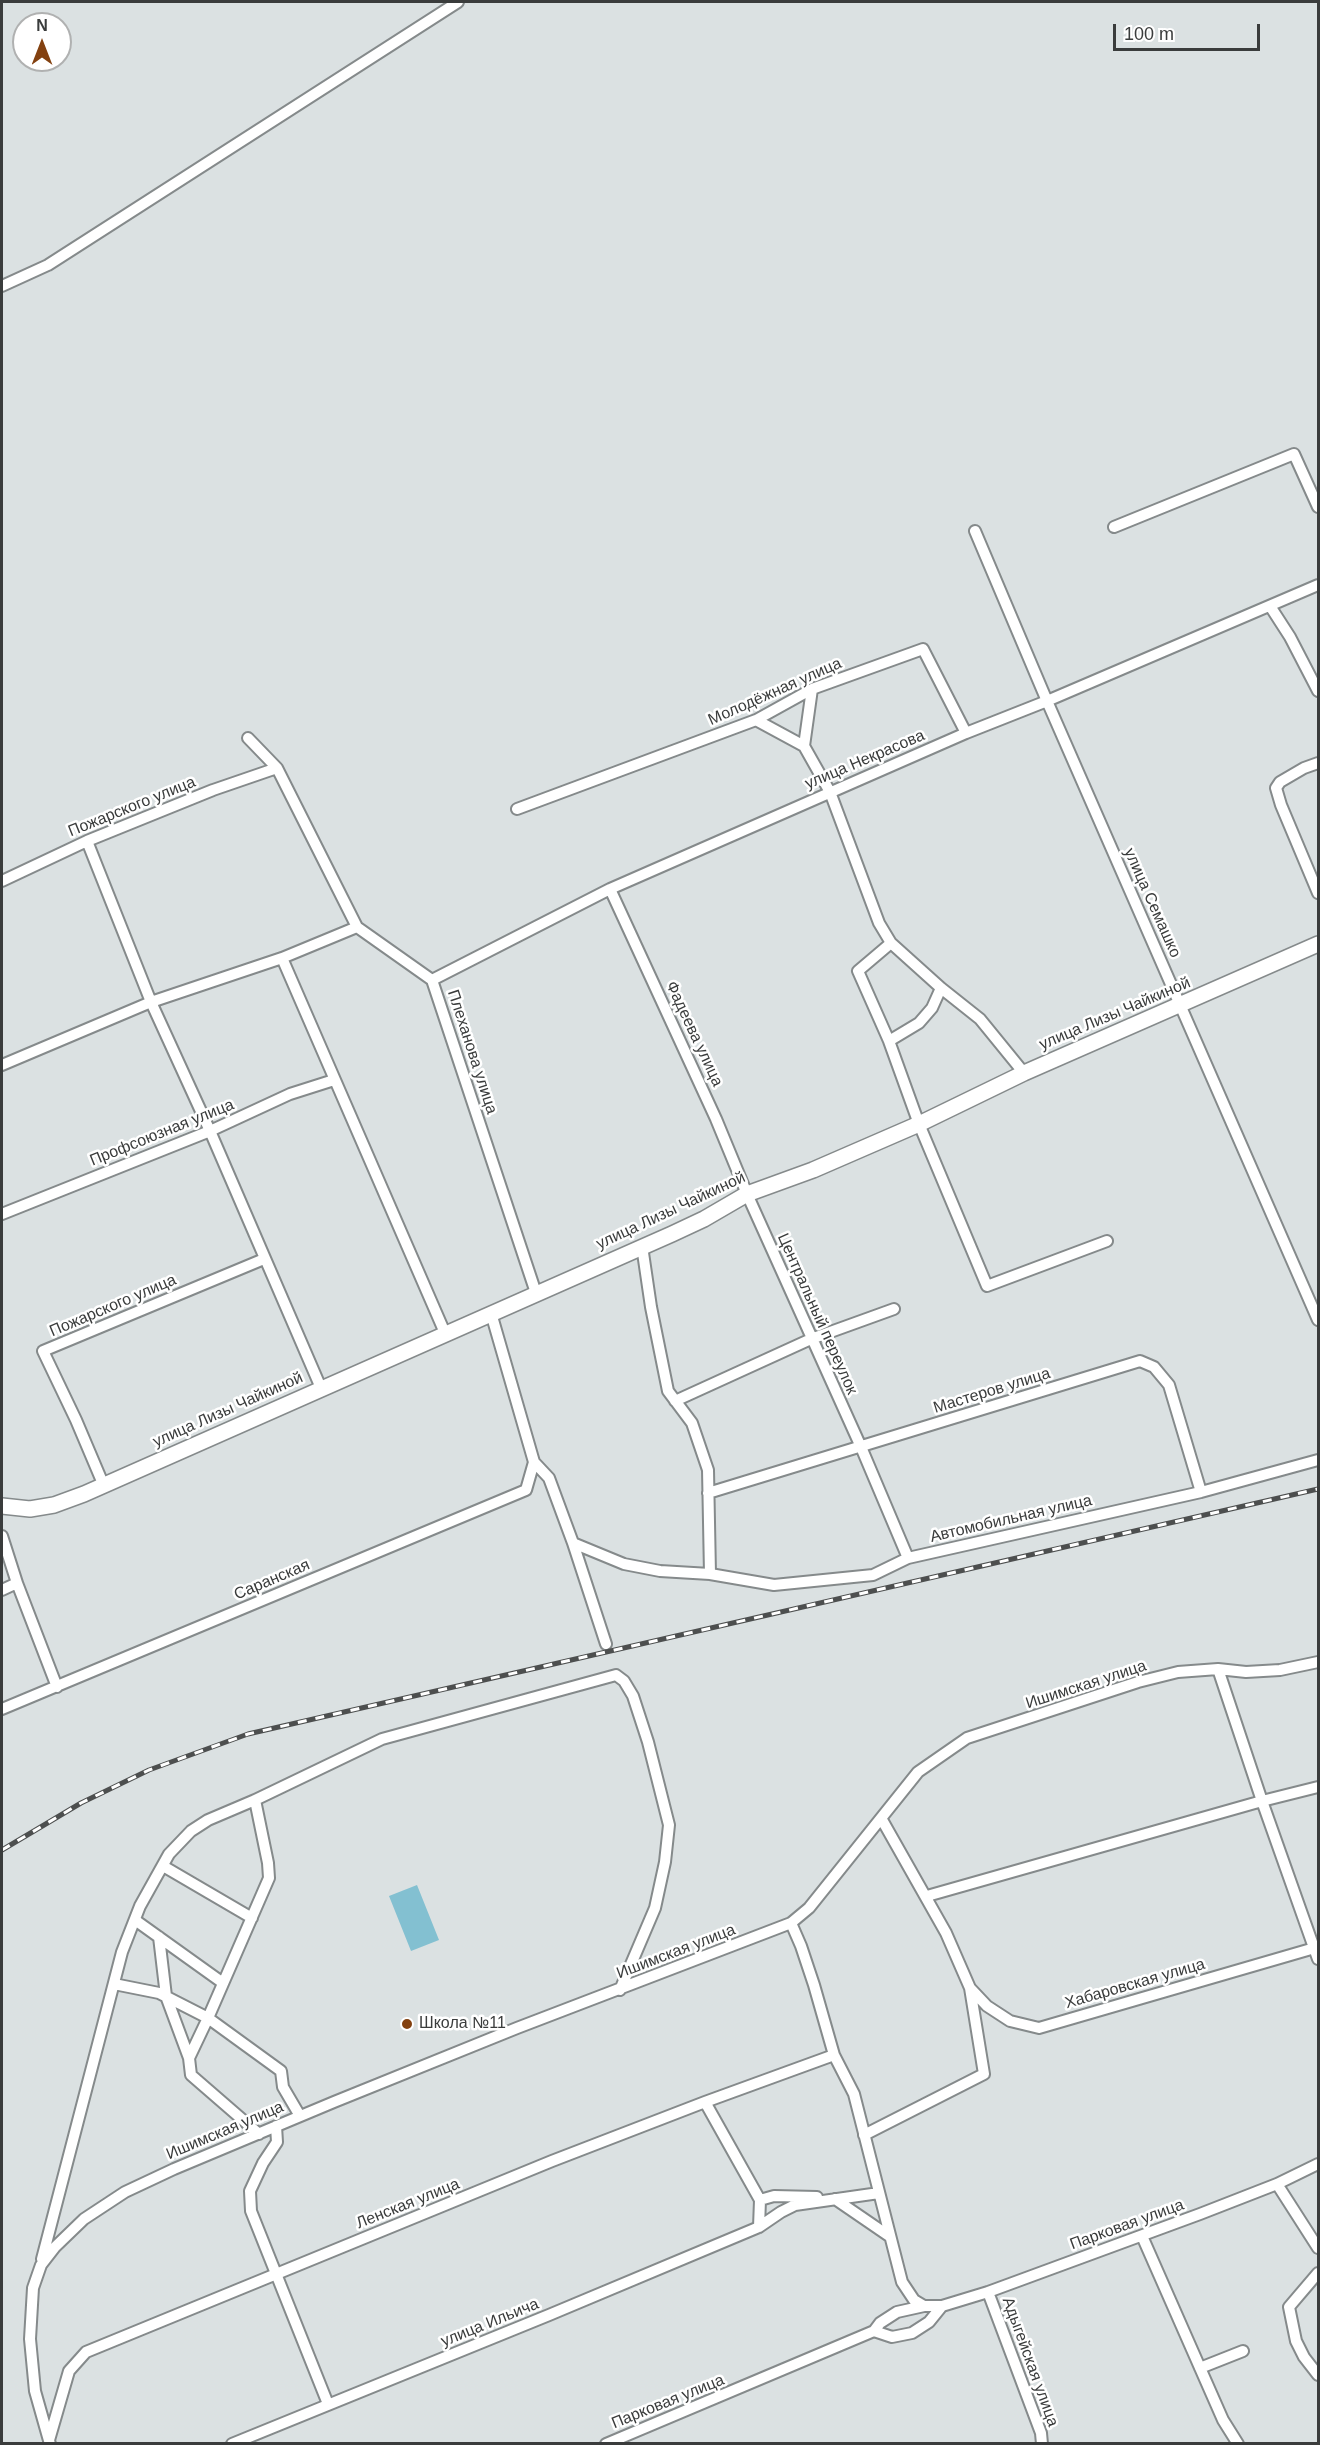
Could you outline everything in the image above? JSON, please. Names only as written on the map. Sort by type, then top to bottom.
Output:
[{"type":"street","points":[[2,286],[48,265],[458,2]]},
{"type":"street","points":[[1114,527],[1294,454],[1318,507]]},
{"type":"street","name":"улица Семашко","points":[[975,531],[1318,1320]]},
{"type":"street","name":"улица Некрасова","points":[[432,980],[610,889],[966,733],[1047,701],[1318,585]]},
{"type":"street","points":[[1270,606],[1290,637],[1318,691]]},
{"type":"street","name":"Молодёжная улица","points":[[517,809],[756,720],[812,689],[923,649],[966,733]]},
{"type":"street","points":[[804,746],[812,689]]},
{"type":"street","points":[[756,720],[804,746],[830,792],[879,923],[891,943],[980,1019],[1024,1073]]},
{"type":"street","name":"Плеханова улица","points":[[248,738],[277,768],[357,927],[432,980],[536,1293]]},
{"type":"street","points":[[1318,763],[1280,782],[1276,788],[1318,894]]},
{"type":"street","name":"Пожарского улица","points":[[2,881],[87,841],[213,790],[277,768]]},
{"type":"street","points":[[87,841],[151,1002],[210,1131],[321,1388]]},
{"type":"street","name":"Фадеева улица","points":[[610,889],[716,1119],[747,1194]]},
{"type":"street","points":[[2,1065],[151,1002],[282,958],[357,927]]},
{"type":"street","points":[[891,943],[858,971],[889,1041],[918,1124],[987,1286],[1107,1241]]},
{"type":"street","name":"улица Лизы Чайкиной","points":[[2,1506],[30,1509],[54,1504],[104,1485],[704,1219],[747,1194],[813,1170],[918,1124],[1024,1073],[1318,944]]},
{"type":"street","points":[[282,958],[445,1333]]},
{"type":"street","points":[[889,1041],[918,1023],[932,1008],[941,988]]},
{"type":"street","name":"Профсоюзная улица","points":[[2,1214],[210,1131],[290,1094],[334,1080]]},
{"type":"street","name":"Центральный переулок","points":[[747,1194],[861,1447],[908,1558]]},
{"type":"street","points":[[642,1246],[651,1307],[668,1391],[692,1423],[708,1470],[710,1574]]},
{"type":"street","name":"Пожарского улица","points":[[104,1485],[43,1351],[264,1259]]},
{"type":"street","points":[[675,1401],[811,1340],[894,1309]]},
{"type":"street","points":[[492,1313],[534,1462],[549,1478],[606,1644]]},
{"type":"street","name":"Мастеров улица","points":[[708,1493],[1140,1361],[1154,1366],[1169,1385],[1201,1492]]},
{"type":"street","name":"Автомобильная улица","points":[[573,1543],[624,1564],[660,1571],[710,1574],[774,1585],[873,1575],[908,1558],[1201,1492],[1318,1460]]},
{"type":"street","name":"Саранская","points":[[2,1709],[526,1490],[534,1462]]},
{"type":"street","points":[[2,1536],[17,1583],[57,1687]]},
{"type":"street","points":[[2,1590],[17,1583]]},
{"type":"street","name":"Ишимская улица","points":[[49,2442],[35,2391],[31,2350],[33,2288],[40,2265],[55,2247],[84,2219],[125,2192],[276,2126],[517,2028],[790,1923],[809,1908],[918,1772],[968,1738],[1138,1682],[1178,1672],[1218,1668],[1246,1672],[1280,1670],[1318,1662]]},
{"type":"street","points":[[1218,1668],[1262,1801],[1316,1947],[1318,1959]]},
{"type":"street","points":[[40,2265],[122,1952],[135,1920],[169,1854],[190,1831],[208,1820],[382,1739],[616,1675],[624,1681],[633,1696],[648,1742],[669,1825],[665,1862],[655,1908],[620,1990]]},
{"type":"street","points":[[927,1896],[1318,1787]]},
{"type":"street","points":[[189,2058],[263,1894],[269,1871],[255,1800]]},
{"type":"street","name":"Хабаровская улица","points":[[864,2135],[984,2074],[970,1988],[927,1896],[881,1818]]},
{"type":"street","points":[[163,1866],[252,1918]]},
{"type":"street","points":[[135,1920],[223,1983]]},
{"type":"street","points":[[790,1923],[801,1946],[834,2055],[854,2094],[890,2236],[907,2292],[924,2307]]},
{"type":"street","points":[[159,1937],[166,1996],[189,2058],[191,2075],[259,2134]]},
{"type":"street","name":"Хабаровская улица","points":[[970,1988],[987,2007],[1010,2021],[1039,2028],[1316,1947]]},
{"type":"street","points":[[114,1984],[166,1996],[208,2018],[281,2071],[283,2087],[300,2116]]},
{"type":"street","name":"Ленская улица","points":[[49,2442],[69,2372],[86,2352],[552,2161],[834,2055]]},
{"type":"street","points":[[705,2102],[760,2200],[759,2227]]},
{"type":"street","points":[[276,2126],[277,2142],[263,2163],[250,2191],[251,2211],[328,2404]]},
{"type":"street","name":"Парковая улица","points":[[606,2444],[874,2331],[880,2323],[897,2312],[942,2306],[988,2292],[1277,2184],[1318,2164]]},
{"type":"street","points":[[1277,2184],[1318,2248]]},
{"type":"street","points":[[760,2200],[774,2196],[821,2197],[838,2200],[879,2193]]},
{"type":"street","points":[[838,2200],[890,2236]]},
{"type":"street","name":"улица Ильича","points":[[232,2444],[759,2227],[795,2205],[838,2200]]},
{"type":"street","points":[[1142,2236],[1223,2420],[1238,2444]]},
{"type":"street","points":[[1318,2273],[1289,2307],[1296,2341],[1304,2358],[1318,2375]]},
{"type":"street","name":"Адыгейская улица","points":[[988,2292],[1041,2433],[1042,2444]]},
{"type":"street","name":"Парковая улица","points":[[874,2331],[892,2337],[912,2332],[929,2322],[942,2306]]},
{"type":"street","points":[[1200,2368],[1243,2351]]},
{"type":"shaded area","points":[[417,1885],[439,1940],[411,1951],[389,1896]]},
{"type":"railway","points":[[2,1850],[81,1803],[149,1770],[248,1734],[1318,1489]]},
{"type":"place","name":"Школа №11","points":[[407,2024]]}]
